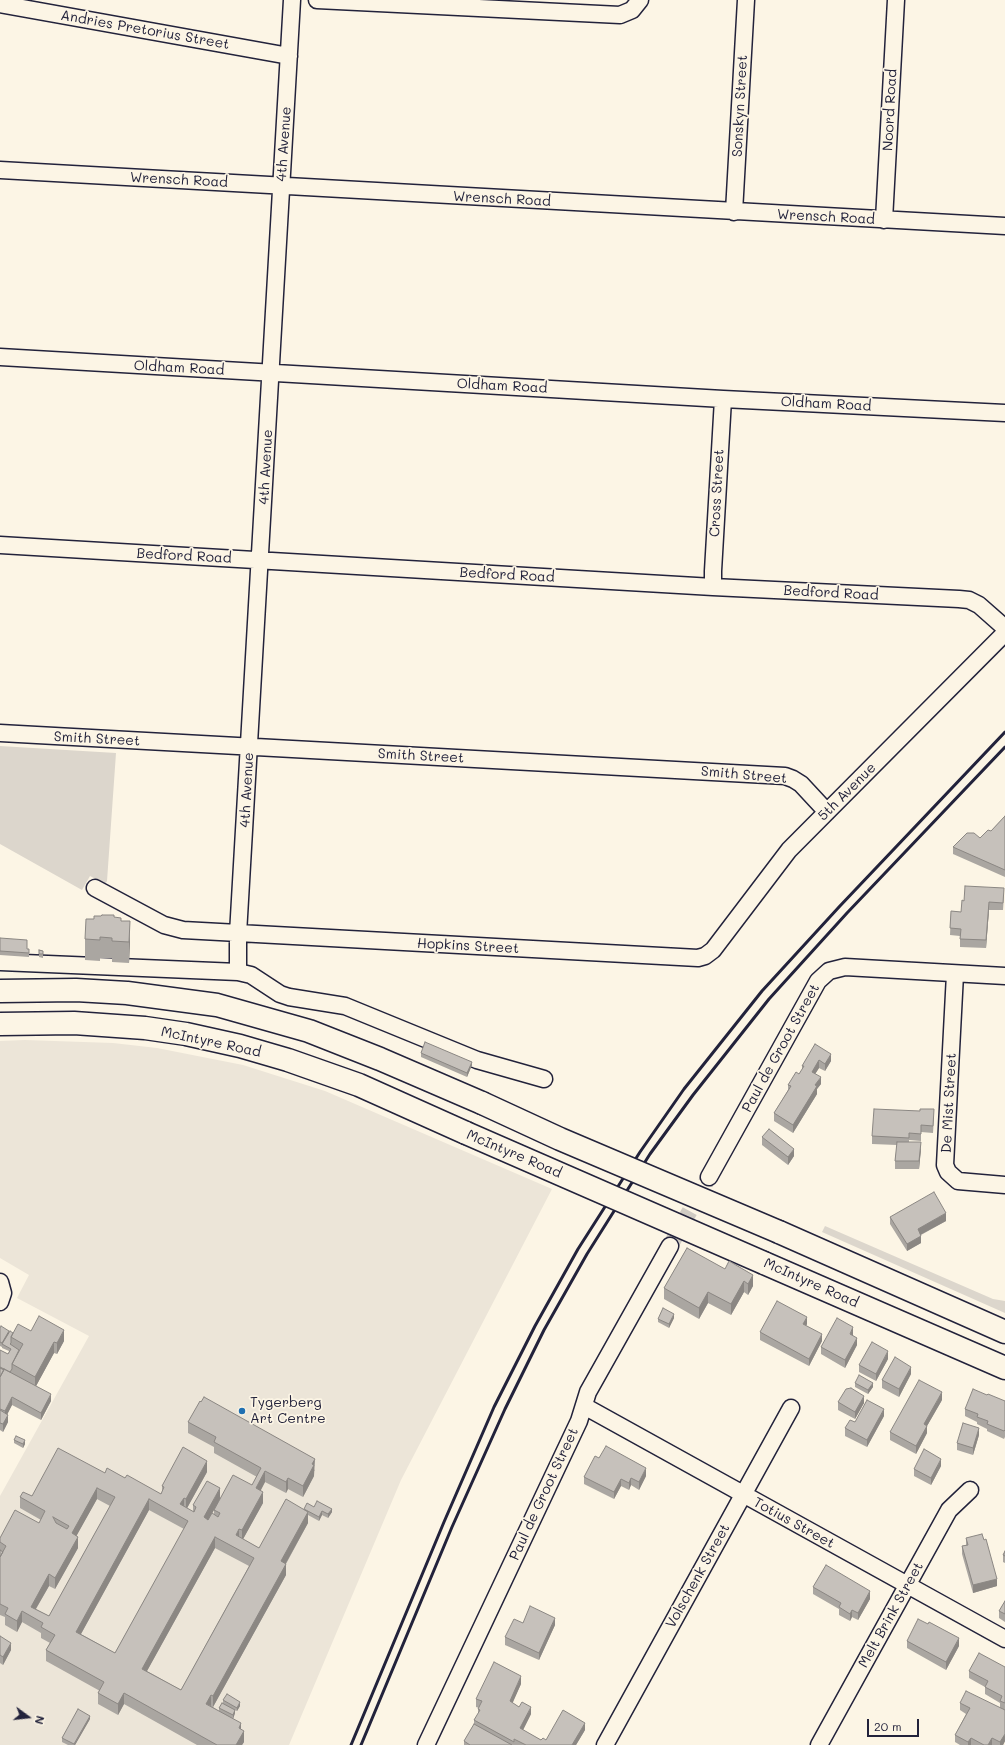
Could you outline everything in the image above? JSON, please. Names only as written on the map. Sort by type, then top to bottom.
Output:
[{"type":"main road","points":[[0,991],[76,990],[120,992],[217,1006],[309,1031],[380,1059],[482,1103],[560,1139],[779,1232],[1005,1332]]},
{"type":"main road","name":"McIntyre Road","points":[[0,1024],[74,1023],[145,1028],[186,1034],[240,1046],[288,1060],[359,1085],[1005,1368]]},
{"type":"street","name":"4th Avenue","points":[[238,972],[238,934],[292,0]]},
{"type":"street","points":[[317,0],[620,15],[636,5]]},
{"type":"street","name":"Sonskyn Street","points":[[734,212],[746,0]]},
{"type":"street","name":"Noord Road","points":[[884,220],[896,0]]},
{"type":"street","name":"Andries Pretorius Street","points":[[0,4],[289,56]]},
{"type":"street","name":"Wrensch Road","points":[[0,170],[1005,226]]},
{"type":"street","name":"Oldham Road","points":[[0,357],[723,399],[1005,413]]},
{"type":"street","name":"Cross Street","points":[[713,587],[723,399]]},
{"type":"street","name":"Bedford Road","points":[[0,545],[713,587],[959,599],[969,600],[979,604],[1005,628]]},
{"type":"street","name":"5th Avenue","points":[[698,958],[705,956],[713,950],[790,850],[1005,633]]},
{"type":"street","name":"Smith Street","points":[[0,733],[785,776],[801,784],[827,812]]},
{"type":"street","name":"Hopkins Street","points":[[95,888],[172,928],[183,930],[698,958]]},
{"type":"street","points":[[0,962],[238,972],[251,975],[280,994],[289,997],[345,1006],[477,1060],[544,1079]]},
{"type":"street","name":"Paul de Groot Street","points":[[709,1177],[814,987],[823,975],[830,971],[844,967],[1005,976]]},
{"type":"street","name":"De Mist Street","points":[[956,974],[945,1165],[948,1172],[958,1181],[1005,1185]]},
{"type":"street","name":"Paul de Groot Street","points":[[426,1745],[579,1421],[588,1392],[670,1246]]},
{"type":"street","points":[[0,1282],[3,1293],[0,1302]]},
{"type":"street","name":"Totius Street","points":[[584,1406],[1005,1639]]},
{"type":"street","name":"Volschenk Street","points":[[605,1745],[791,1408]]},
{"type":"street","name":"Melt Brink Street","points":[[819,1745],[950,1510],[970,1490]]},
{"type":"shaded area","points":[[0,746],[116,753],[107,881],[105,884],[90,876],[82,890],[0,844]]},
{"type":"shaded area","name":"Tygerberg Art Centre","points":[[25,1040],[113,1043],[157,1048],[243,1065],[325,1091],[552,1189],[401,1480],[289,1745],[0,1745],[0,1496],[89,1336],[17,1298],[29,1275],[0,1258],[0,1041]]},
{"type":"shaded area","points":[[825,1226],[993,1299],[1005,1301],[1005,1313],[822,1232]]},
{"type":"building","points":[[1005,816],[1005,870],[953,847],[967,833],[974,833],[980,838],[988,830],[991,831]]},
{"type":"building","points":[[965,886],[1004,888],[1003,903],[989,902],[986,940],[960,939],[961,929],[950,928],[951,911],[961,912],[962,900],[964,901]]},
{"type":"building","points":[[114,915],[114,917],[121,918],[121,921],[130,921],[129,942],[112,941],[112,938],[100,937],[100,940],[85,939],[86,919],[94,919],[94,916]]},
{"type":"building","points":[[0,938],[27,940],[27,949],[29,949],[29,953],[0,951]]},
{"type":"building","points":[[39,950],[43,951],[43,954],[39,954]]},
{"type":"building","points":[[425,1042],[472,1062],[467,1073],[421,1053]]},
{"type":"building","points":[[815,1044],[831,1054],[825,1064],[819,1060],[812,1072],[821,1077],[793,1125],[774,1113],[791,1086],[788,1085],[796,1072],[799,1074]]},
{"type":"building","points":[[874,1109],[920,1111],[920,1109],[934,1109],[933,1126],[921,1125],[921,1134],[909,1133],[909,1138],[872,1136]]},
{"type":"building","points":[[769,1129],[794,1149],[788,1157],[762,1137]]},
{"type":"building","points":[[897,1142],[921,1142],[919,1161],[895,1161]]},
{"type":"building","points":[[934,1192],[946,1213],[918,1229],[921,1236],[907,1244],[890,1217]]},
{"type":"building","points":[[687,1248],[725,1269],[729,1261],[753,1275],[748,1284],[744,1281],[731,1304],[708,1292],[699,1308],[664,1288]]},
{"type":"building","points":[[777,1301],[807,1317],[803,1324],[822,1334],[809,1359],[760,1332]]},
{"type":"building","points":[[663,1308],[674,1314],[669,1324],[658,1319]]},
{"type":"building","points":[[39,1316],[64,1330],[57,1343],[54,1342],[35,1377],[12,1364],[23,1344],[11,1337],[18,1324],[31,1331]]},
{"type":"building","points":[[837,1318],[853,1327],[850,1334],[857,1338],[845,1360],[821,1347]]},
{"type":"building","points":[[1,1326],[9,1331],[2,1343],[0,1342]]},
{"type":"building","points":[[10,1331],[13,1333],[10,1344],[19,1350],[10,1372],[0,1367],[0,1350],[8,1354],[11,1349],[2,1344]]},
{"type":"building","points":[[872,1342],[888,1351],[876,1374],[859,1365]]},
{"type":"building","points":[[895,1357],[911,1367],[899,1389],[882,1380]]},
{"type":"building","points":[[0,1368],[4,1370],[0,1377]]},
{"type":"building","points":[[4,1369],[51,1394],[41,1413],[12,1397],[5,1411],[0,1409],[0,1377]]},
{"type":"building","points":[[859,1375],[873,1383],[868,1390],[855,1383]]},
{"type":"building","points":[[919,1380],[942,1392],[924,1424],[927,1426],[916,1446],[890,1432]]},
{"type":"building","points":[[851,1388],[864,1396],[855,1412],[838,1402],[846,1389]]},
{"type":"building","points":[[973,1389],[1005,1401],[1004,1431],[987,1424],[988,1421],[977,1417],[978,1414],[965,1409]]},
{"type":"building","points":[[204,1397],[315,1459],[312,1464],[314,1465],[303,1486],[288,1478],[286,1482],[265,1471],[256,1488],[263,1492],[242,1530],[239,1529],[236,1535],[259,1548],[286,1499],[308,1512],[281,1561],[286,1564],[213,1696],[211,1695],[206,1704],[241,1723],[239,1728],[244,1731],[236,1745],[217,1745],[124,1693],[118,1704],[98,1693],[104,1682],[46,1650],[55,1635],[41,1627],[43,1623],[22,1611],[17,1621],[5,1614],[8,1608],[0,1604],[0,1557],[6,1546],[0,1542],[0,1538],[15,1510],[39,1523],[45,1511],[20,1497],[23,1492],[32,1496],[58,1448],[105,1473],[107,1468],[125,1478],[127,1475],[161,1494],[164,1487],[162,1486],[183,1447],[207,1461],[186,1499],[184,1498],[180,1504],[194,1512],[196,1507],[193,1505],[207,1481],[220,1488],[204,1517],[208,1520],[212,1513],[218,1517],[220,1513],[214,1510],[233,1475],[252,1485],[261,1468],[214,1442],[216,1437],[188,1422],[200,1401],[201,1402]],"holes":[[[97,1488],[115,1497],[49,1616],[31,1607],[49,1574],[55,1578],[78,1537],[72,1533]],[[149,1499],[188,1521],[115,1653],[76,1632]],[[53,1517],[69,1526],[67,1529],[56,1523]],[[215,1537],[254,1558],[181,1690],[142,1669]]]},
{"type":"building","points":[[867,1400],[884,1409],[867,1440],[845,1428],[850,1420],[855,1422]]},
{"type":"building","points":[[0,1410],[8,1415],[3,1424],[0,1423]]},
{"type":"building","points":[[963,1423],[979,1428],[973,1448],[957,1443]]},
{"type":"building","points":[[16,1436],[25,1440],[23,1444],[14,1440]]},
{"type":"building","points":[[606,1446],[646,1468],[639,1482],[631,1478],[629,1483],[621,1479],[614,1492],[584,1477],[595,1456],[599,1458]]},
{"type":"building","points":[[924,1449],[941,1459],[931,1478],[914,1469]]},
{"type":"building","points":[[317,1501],[332,1509],[328,1514],[322,1511],[319,1517],[304,1509],[307,1503],[314,1507]]},
{"type":"building","points":[[982,1534],[984,1540],[986,1539],[997,1579],[973,1585],[962,1546],[968,1545],[966,1538]]},
{"type":"building","points":[[0,1550],[3,1552],[0,1557]]},
{"type":"building","points":[[826,1565],[870,1591],[858,1613],[852,1610],[850,1614],[839,1607],[841,1603],[813,1587]]},
{"type":"building","points":[[1005,1601],[1005,1614],[999,1611]]},
{"type":"building","points":[[530,1606],[555,1618],[539,1653],[505,1637],[514,1619],[523,1623]]},
{"type":"building","points":[[918,1619],[928,1624],[929,1622],[959,1638],[946,1662],[907,1641]]},
{"type":"building","points":[[0,1636],[11,1643],[3,1657],[0,1655]]},
{"type":"building","points":[[979,1653],[1005,1667],[1005,1703],[1000,1701],[1002,1696],[985,1687],[988,1681],[969,1671]]},
{"type":"building","points":[[494,1662],[521,1676],[510,1701],[519,1707],[522,1702],[531,1707],[520,1728],[541,1740],[543,1738],[546,1740],[563,1710],[585,1723],[572,1745],[526,1745],[514,1739],[514,1742],[474,1720],[480,1710],[478,1709],[482,1701],[476,1699]]},
{"type":"building","points":[[966,1691],[1005,1710],[1005,1734],[1000,1742],[992,1738],[988,1745],[984,1745],[971,1738],[968,1742],[955,1735],[970,1708],[960,1703]]},
{"type":"building","points":[[227,1694],[240,1702],[237,1708],[223,1700]]},
{"type":"building","points":[[222,1703],[235,1710],[233,1715],[219,1708]]},
{"type":"building","points":[[78,1709],[90,1716],[74,1744],[62,1738]]},
{"type":"building","points":[[474,1724],[512,1745],[470,1745],[464,1741]]},
{"type":"tunnel","points":[[670,1246],[709,1177]]},
{"type":"railway","points":[[351,1745],[444,1522],[494,1407],[535,1326],[578,1249],[640,1152],[684,1089],[762,991],[839,907],[1005,732]]},
{"type":"railway","points":[[361,1745],[452,1527],[505,1409],[544,1330],[587,1254],[650,1154],[693,1095],[769,999],[847,913],[1005,747]]},
{"type":"place","name":"Tygerberg Art Centre","points":[[242,1411]]}]
